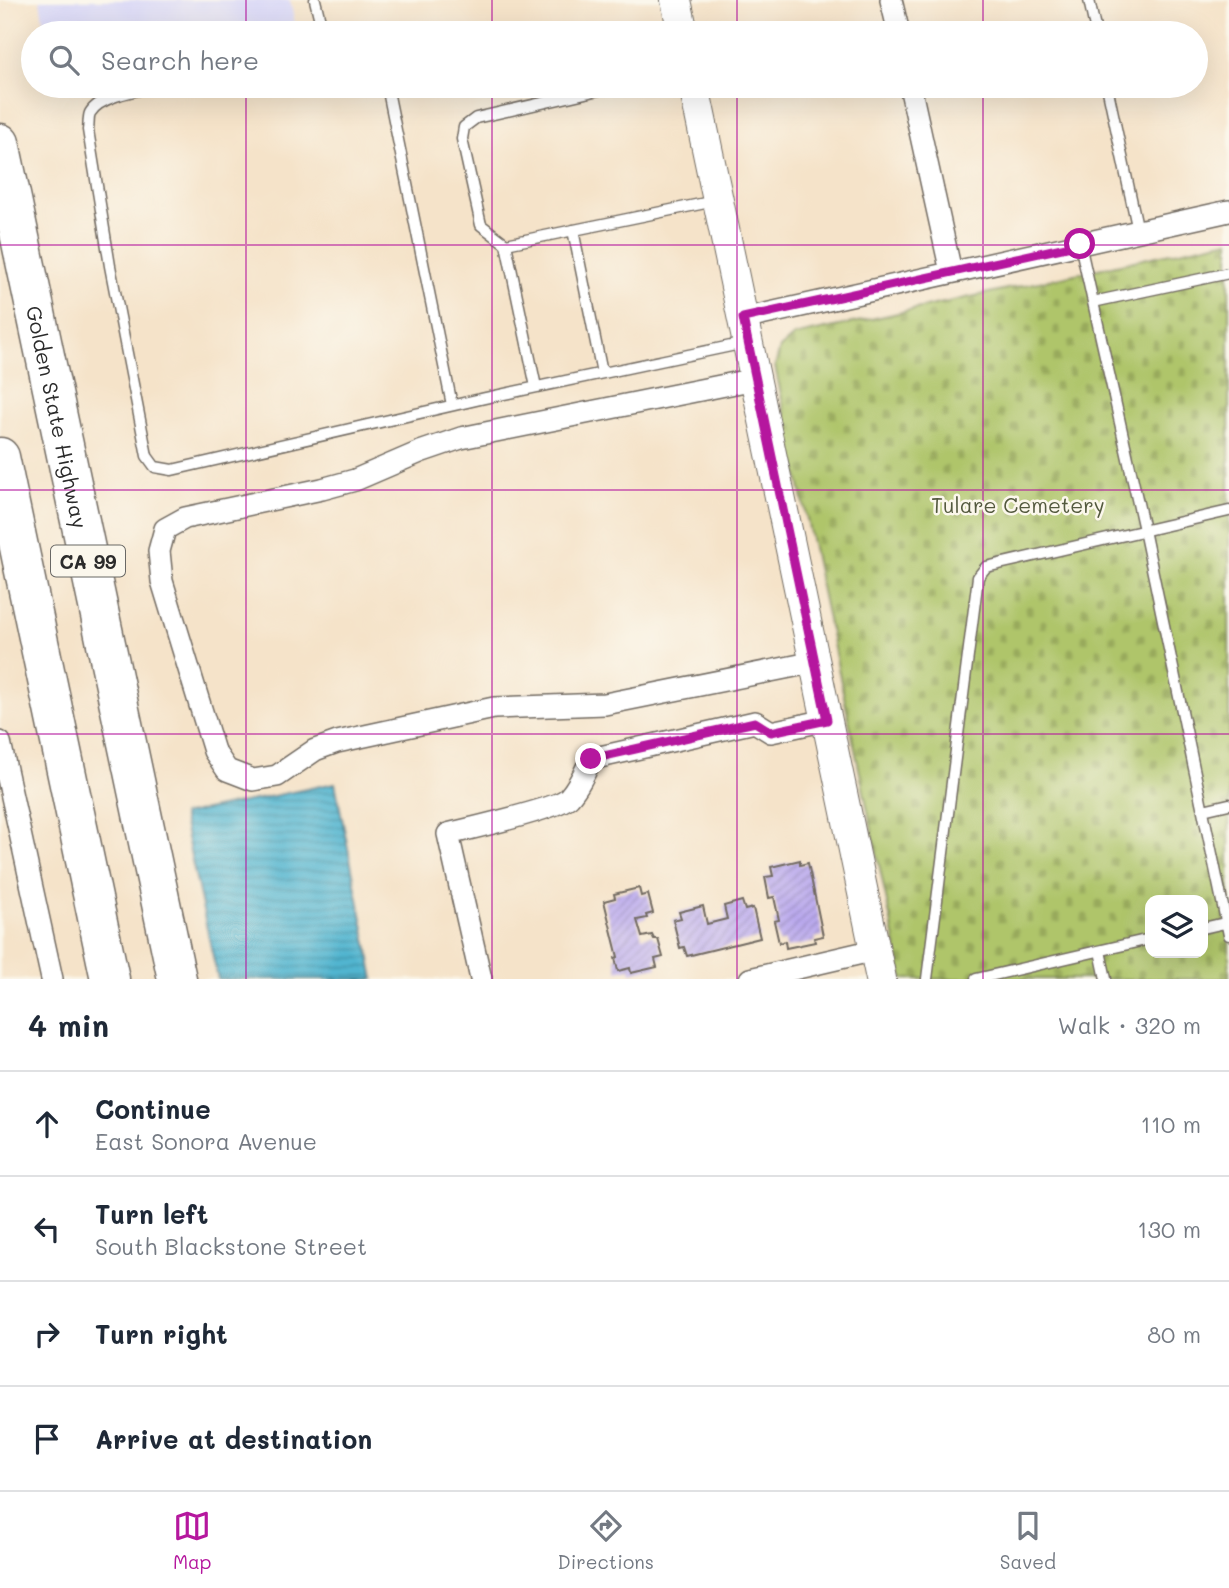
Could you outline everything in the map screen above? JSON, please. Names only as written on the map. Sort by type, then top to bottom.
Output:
[{"type":"highway","name":"Golden State Highway","points":[[0,142],[177,979]]},
{"type":"highway","name":"CA 99","points":[[0,457],[110,979]]},
{"type":"main road","points":[[676,0],[680,21]]},
{"type":"main road","points":[[697,98],[881,979]]},
{"type":"street","points":[[891,0],[896,21]]},
{"type":"street","points":[[913,98],[951,272]]},
{"type":"street","points":[[745,331],[951,272],[1229,211]]},
{"type":"street","points":[[755,379],[461,438],[355,480],[185,518],[164,529],[159,551],[162,581],[214,751],[227,771],[253,779],[277,776],[315,750],[337,742],[494,708],[605,704],[815,662]]},
{"type":"street","points":[[481,979],[448,834],[568,800],[591,759],[755,722],[771,732],[827,720]]},
{"type":"street","points":[[0,742],[52,979]]},
{"type":"street","points":[[750,979],[875,950]]},
{"type":"lane","points":[[315,0],[320,21]]},
{"type":"lane","points":[[1089,0],[1093,21]]},
{"type":"lane","points":[[109,98],[97,105],[90,114],[88,130],[110,266],[147,456],[155,467],[173,470],[602,373],[745,331]]},
{"type":"lane","points":[[389,98],[452,405]]},
{"type":"lane","points":[[536,387],[506,244],[481,225],[462,139],[464,127],[476,118],[564,98]]},
{"type":"lane","points":[[1110,98],[1138,231]]},
{"type":"lane","points":[[506,244],[718,200]]},
{"type":"lane","points":[[573,230],[602,373]]},
{"type":"lane","points":[[1080,244],[1144,530],[1229,935]]},
{"type":"lane","points":[[1093,302],[1229,273]]},
{"type":"lane","points":[[927,979],[978,577],[986,567],[1229,511]]},
{"type":"lane","points":[[1203,810],[1229,804]]},
{"type":"lane","points":[[1208,927],[1228,922]]},
{"type":"lane","points":[[976,979],[1145,940]]},
{"type":"lane","points":[[1100,951],[1106,979]]},
{"type":"shaded area","points":[[40,0],[290,0],[294,21],[43,21]]},
{"type":"green space","name":"Tulare Cemetery","points":[[1229,240],[1229,979],[903,979],[775,366],[780,348],[794,336]]},
{"type":"water","points":[[335,783],[374,979],[218,979],[182,815]]},
{"type":"building","points":[[800,860],[800,865],[808,863],[823,936],[814,938],[815,942],[786,948],[785,941],[779,943],[774,921],[779,920],[774,897],[769,898],[765,877],[773,876],[771,867]]},
{"type":"building","points":[[639,888],[641,896],[648,894],[653,913],[646,915],[647,918],[637,920],[642,937],[652,935],[654,939],[658,939],[663,957],[655,959],[657,967],[631,973],[630,968],[618,971],[615,958],[618,957],[604,901],[615,898],[614,894]]},
{"type":"building","points":[[742,901],[745,910],[753,908],[760,938],[687,956],[684,947],[680,948],[673,920],[681,918],[679,912],[703,906],[707,924],[727,919],[724,906]]},
{"type":"route","points":[[591,759],[755,722],[771,732],[827,720],[743,318],[1080,244]]}]
